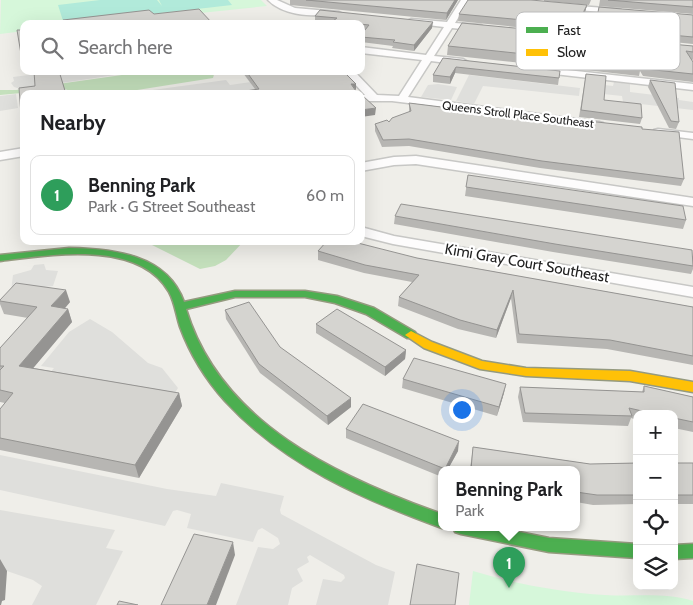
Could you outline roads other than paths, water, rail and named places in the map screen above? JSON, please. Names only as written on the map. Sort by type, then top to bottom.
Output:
[{"type":"street","points":[[272,0],[279,6],[294,10],[346,15]]},
{"type":"street","points":[[402,100],[465,0]]},
{"type":"street","points":[[553,6],[628,12]]},
{"type":"street","points":[[400,20],[491,29]]},
{"type":"street","points":[[365,50],[473,63]]},
{"type":"street","points":[[539,70],[693,87]]},
{"type":"street","points":[[352,75],[373,97]]},
{"type":"street","name":"Queens Stroll Place Southeast","points":[[365,98],[402,100],[608,126]]},
{"type":"street","points":[[646,130],[693,136]]},
{"type":"street","points":[[0,156],[20,153]]},
{"type":"street","points":[[365,166],[394,161],[416,160],[693,202]]},
{"type":"street","name":"Kimi Gray Court Southeast","points":[[365,232],[393,240],[693,292]]},
{"type":"street","points":[[0,258],[69,250],[92,251],[121,256],[140,263],[164,278],[174,290],[188,332],[206,366],[231,398],[263,429],[298,455],[344,481],[396,505],[438,520]]},
{"type":"street","points":[[179,307],[235,294],[305,294],[337,300],[370,311],[428,344],[480,365],[526,372],[630,376],[693,388]]},
{"type":"street","points":[[477,531],[549,545],[633,551]]},
{"type":"street","points":[[678,552],[693,552]]},
{"type":"place","name":"Benning Park","points":[[509,588]]}]
